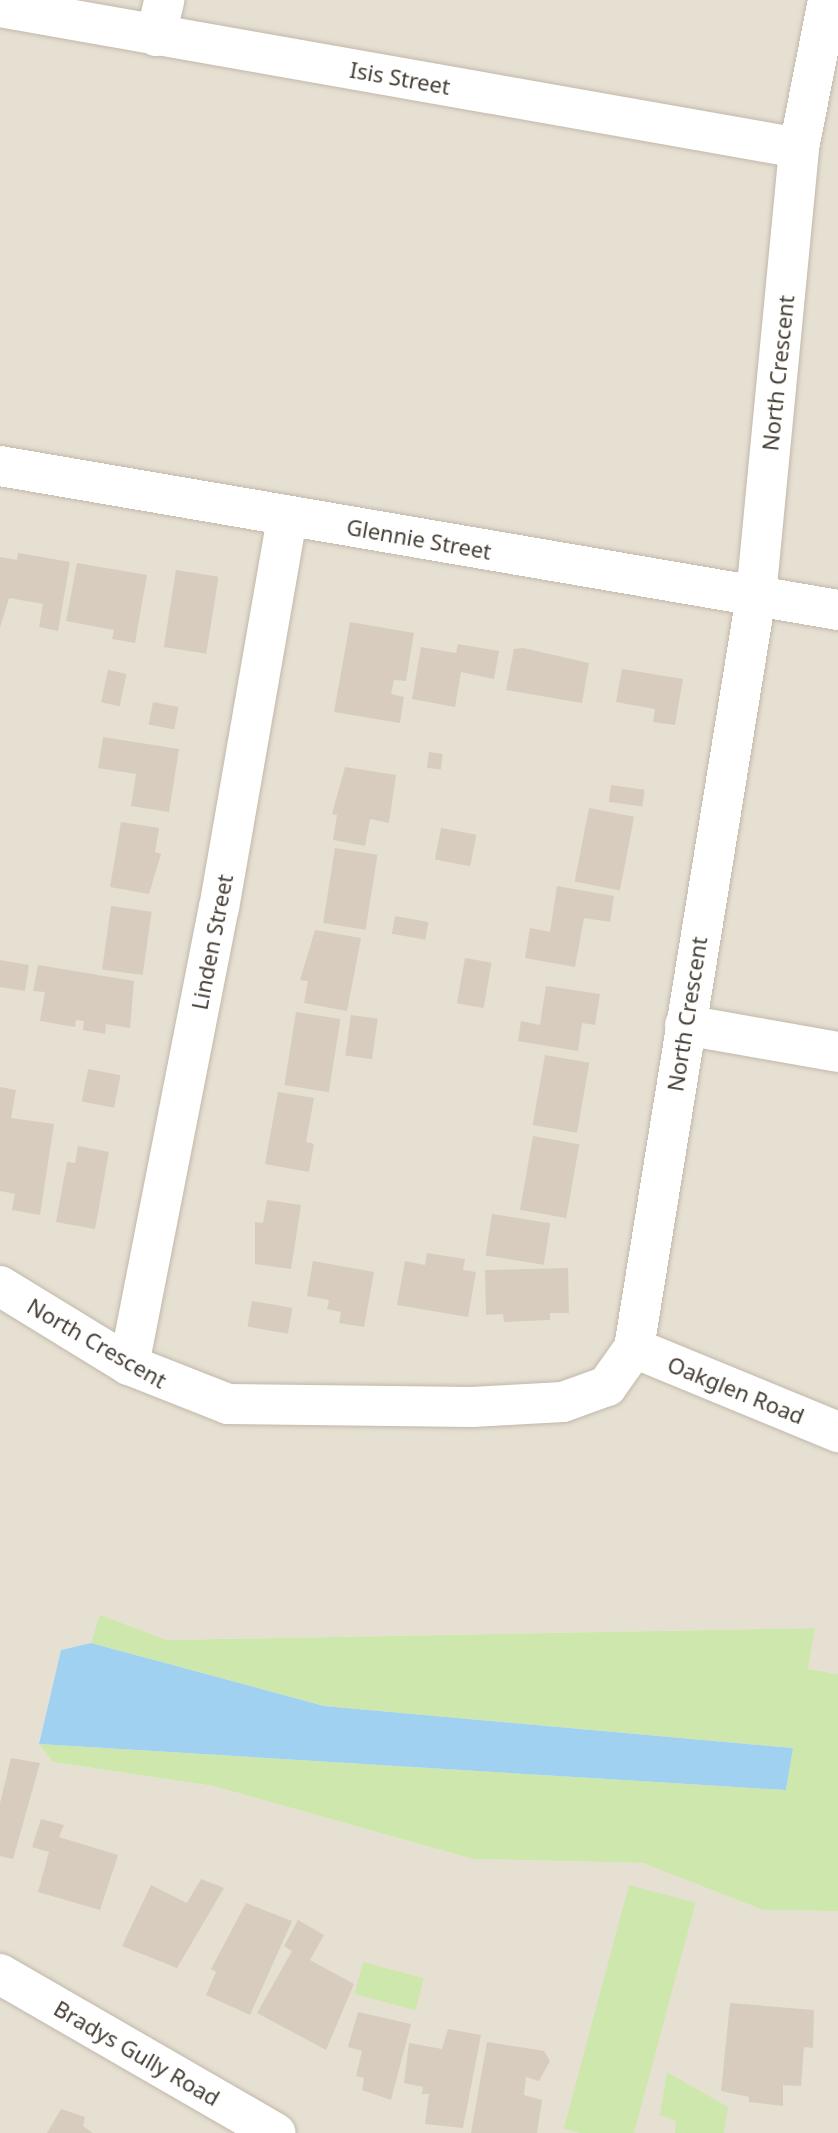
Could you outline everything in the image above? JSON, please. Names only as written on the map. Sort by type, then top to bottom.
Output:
[{"type":"street","name":"North Crescent","points":[[0,1286],[129,1365],[183,1391],[228,1404],[472,1407],[563,1402],[607,1386],[634,1348],[756,596],[799,148],[828,0]]},
{"type":"street","name":"Isis Street","points":[[0,7],[160,18],[799,148]]},
{"type":"street","name":"Glennie Street","points":[[0,466],[838,610]]},
{"type":"street","name":"Linden Street","points":[[129,1365],[219,908],[287,517]]},
{"type":"street","points":[[685,1025],[838,1052]]},
{"type":"street","name":"Oakglen Road","points":[[634,1348],[838,1432]]},
{"type":"street","name":"Bradys Gully Road","points":[[0,1974],[275,2133]]},
{"type":"shaded area","points":[[0,0],[838,0],[838,1674],[808,1669],[814,1628],[167,1640],[101,1616],[91,1643],[61,1650],[39,1744],[53,1762],[213,1786],[473,1859],[643,1863],[763,1910],[838,1911],[838,2133],[0,2133]]},
{"type":"green space","points":[[100,1615],[167,1640],[815,1628],[808,1669],[838,1674],[838,1911],[763,1910],[643,1863],[473,1859],[213,1786],[53,1762],[39,1744],[786,1790],[793,1748],[324,1706],[91,1643]]},
{"type":"green space","points":[[629,1885],[696,1903],[634,2133],[581,2133],[564,2128]]},
{"type":"green space","points":[[363,1962],[424,1978],[415,2010],[354,1994]]},
{"type":"green space","points":[[667,2072],[728,2107],[724,2133],[675,2133],[676,2121],[660,2115]]},
{"type":"water","points":[[91,1643],[324,1706],[793,1748],[786,1790],[39,1744],[61,1650]]},
{"type":"building","points":[[18,553],[70,562],[58,631],[39,627],[43,604],[9,598],[0,628],[0,557],[17,560]]},
{"type":"building","points":[[77,563],[147,575],[135,643],[112,639],[114,630],[66,621]]},
{"type":"building","points":[[176,570],[218,577],[206,654],[164,647]]},
{"type":"building","points":[[350,622],[414,633],[406,681],[394,680],[391,694],[404,697],[400,723],[334,712]]},
{"type":"building","points":[[458,644],[499,651],[494,679],[461,672],[455,707],[412,699],[421,647],[456,653]]},
{"type":"building","points":[[523,648],[589,663],[582,703],[506,690],[514,649]]},
{"type":"building","points":[[622,669],[683,679],[675,725],[653,722],[655,709],[616,702]]},
{"type":"building","points":[[108,670],[127,674],[120,706],[101,702]]},
{"type":"building","points":[[153,702],[179,707],[174,730],[149,725]]},
{"type":"building","points":[[103,737],[179,749],[169,812],[131,806],[136,774],[98,768]]},
{"type":"building","points":[[429,752],[443,754],[441,770],[427,768]]},
{"type":"building","points":[[345,767],[396,775],[389,823],[370,819],[365,846],[333,840],[337,815],[332,814]]},
{"type":"building","points":[[611,785],[645,790],[642,807],[609,802]]},
{"type":"building","points":[[589,808],[634,817],[620,890],[575,882]]},
{"type":"building","points":[[121,822],[159,828],[155,852],[161,854],[149,894],[110,887]]},
{"type":"building","points":[[441,828],[476,835],[470,866],[435,859]]},
{"type":"building","points":[[335,848],[377,855],[366,930],[323,923]]},
{"type":"building","points":[[557,886],[614,896],[610,922],[584,918],[575,967],[525,958],[530,928],[550,932]]},
{"type":"building","points":[[111,906],[152,912],[143,975],[102,969]]},
{"type":"building","points":[[395,916],[428,922],[425,940],[392,934]]},
{"type":"building","points":[[315,930],[361,938],[347,1011],[304,1003],[308,981],[300,980]]},
{"type":"building","points":[[465,958],[492,963],[484,1008],[457,1003]]},
{"type":"building","points":[[0,960],[29,965],[25,991],[0,987]]},
{"type":"building","points":[[38,965],[134,981],[130,1028],[106,1024],[105,1034],[83,1030],[84,1021],[76,1020],[75,1027],[40,1021],[45,992],[33,991]]},
{"type":"building","points":[[546,986],[600,994],[595,1025],[582,1023],[578,1051],[518,1041],[521,1021],[540,1025]]},
{"type":"building","points":[[296,1012],[340,1019],[329,1092],[284,1085]]},
{"type":"building","points":[[351,1015],[378,1019],[372,1059],[345,1056]]},
{"type":"building","points":[[545,1055],[589,1063],[577,1133],[533,1125]]},
{"type":"building","points":[[88,1069],[120,1075],[114,1108],[82,1101]]},
{"type":"building","points":[[0,1087],[16,1090],[11,1118],[54,1124],[40,1215],[12,1210],[15,1194],[0,1191]]},
{"type":"building","points":[[278,1092],[314,1098],[306,1142],[314,1144],[309,1172],[265,1164]]},
{"type":"building","points":[[533,1136],[579,1144],[566,1218],[520,1210]]},
{"type":"building","points":[[78,1146],[109,1152],[95,1229],[56,1222],[67,1162],[75,1163]]},
{"type":"building","points":[[267,1200],[301,1205],[291,1269],[255,1264],[255,1222],[263,1223]]},
{"type":"building","points":[[492,1214],[550,1223],[544,1265],[485,1255]]},
{"type":"building","points":[[427,1253],[465,1259],[463,1270],[476,1272],[468,1317],[397,1305],[405,1261],[425,1265]]},
{"type":"building","points":[[313,1261],[374,1272],[364,1327],[339,1323],[341,1312],[327,1309],[329,1300],[307,1296]]},
{"type":"building","points":[[568,1268],[569,1313],[550,1313],[550,1320],[504,1322],[503,1314],[486,1315],[485,1270]]},
{"type":"building","points":[[252,1301],[292,1308],[288,1334],[247,1327]]},
{"type":"building","points":[[11,1758],[40,1763],[13,1859],[0,1856],[0,1803]]},
{"type":"building","points":[[41,1819],[64,1825],[59,1837],[118,1855],[100,1910],[38,1892],[49,1852],[32,1847]]},
{"type":"building","points":[[201,1879],[224,1888],[177,1968],[122,1946],[151,1885],[187,1903]]},
{"type":"building","points":[[246,1903],[292,1921],[250,2015],[206,1995],[216,1972],[211,1969]]},
{"type":"building","points":[[298,1920],[324,1935],[310,1960],[354,1984],[326,2050],[257,2013],[292,1951],[284,1946]]},
{"type":"building","points":[[730,2003],[814,2010],[813,2048],[804,2047],[801,2086],[783,2085],[783,2106],[749,2102],[749,2097],[721,2091]]},
{"type":"building","points":[[358,2012],[411,2024],[391,2100],[362,2090],[364,2078],[356,2076],[362,2051],[348,2047]]},
{"type":"building","points":[[448,2029],[481,2035],[463,2128],[425,2124],[429,2094],[422,2094],[423,2087],[404,2083],[409,2043],[442,2049]]},
{"type":"building","points":[[487,2042],[544,2051],[550,2061],[539,2081],[526,2077],[524,2095],[542,2100],[537,2133],[471,2133]]},
{"type":"building","points":[[61,2109],[85,2117],[83,2126],[93,2133],[47,2133]]}]
